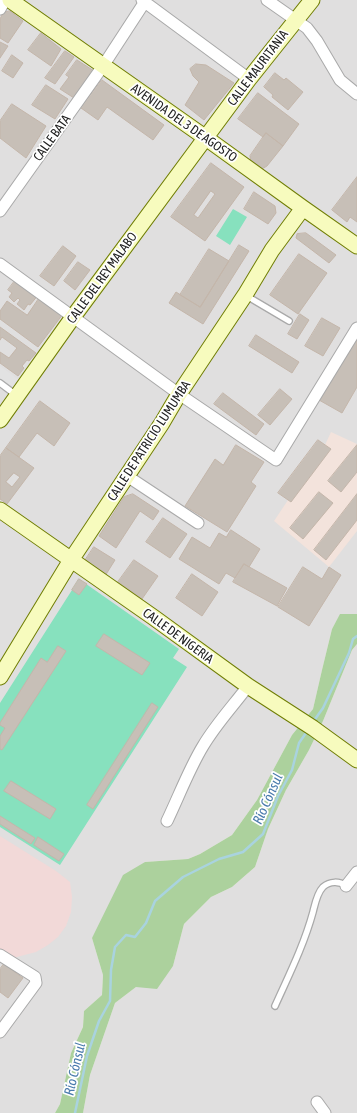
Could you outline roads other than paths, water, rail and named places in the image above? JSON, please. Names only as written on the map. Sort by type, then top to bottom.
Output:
[{"type":"street","points":[[0,9],[6,0]]},
{"type":"street","name":"AVENIDA DEL 3 DE AGOSTO","points":[[10,0],[357,246]]},
{"type":"street","points":[[267,0],[307,28],[317,41],[340,80],[357,94]]},
{"type":"street","name":"CALLE MAURITANIA","points":[[206,138],[295,19],[312,0]]},
{"type":"street","points":[[144,1],[249,79]]},
{"type":"street","name":"CALLE BATA","points":[[0,211],[103,66],[144,1]]},
{"type":"street","name":"CALLE DEL REY MALABO","points":[[0,420],[73,317],[206,138]]},
{"type":"street","name":"CALLE DE PATRICIO LUMUMBA","points":[[0,677],[71,560],[162,423],[179,394],[272,250],[303,208]]},
{"type":"street","points":[[0,264],[179,394],[276,460],[357,328]]},
{"type":"street","points":[[127,476],[198,523]]},
{"type":"street","name":"CALLE DE NIGERIA","points":[[0,510],[154,617],[248,686],[313,728],[357,760]]},
{"type":"street","points":[[167,821],[192,765],[203,746],[216,726],[248,686]]},
{"type":"street","points":[[346,886],[357,872]]},
{"type":"street","points":[[0,955],[34,977],[36,983],[0,1032]]},
{"type":"street","points":[[317,1102],[326,1113]]},
{"type":"lane","points":[[244,295],[289,321]]},
{"type":"lane","points":[[0,383],[18,396]]},
{"type":"lane","points":[[275,1006],[294,966],[319,893],[324,887],[332,882],[340,882],[346,886]]},
{"type":"waterway","name":"Río Cónsul","points":[[313,722],[323,708],[349,653],[353,639],[357,636]]},
{"type":"waterway","name":"Río Cónsul","points":[[75,1113],[87,1056],[99,1021],[110,1001],[111,970],[115,947],[126,935],[135,937],[146,923],[155,901],[183,877],[219,859],[243,852],[263,834],[278,796],[292,770],[299,743],[308,730]]}]
